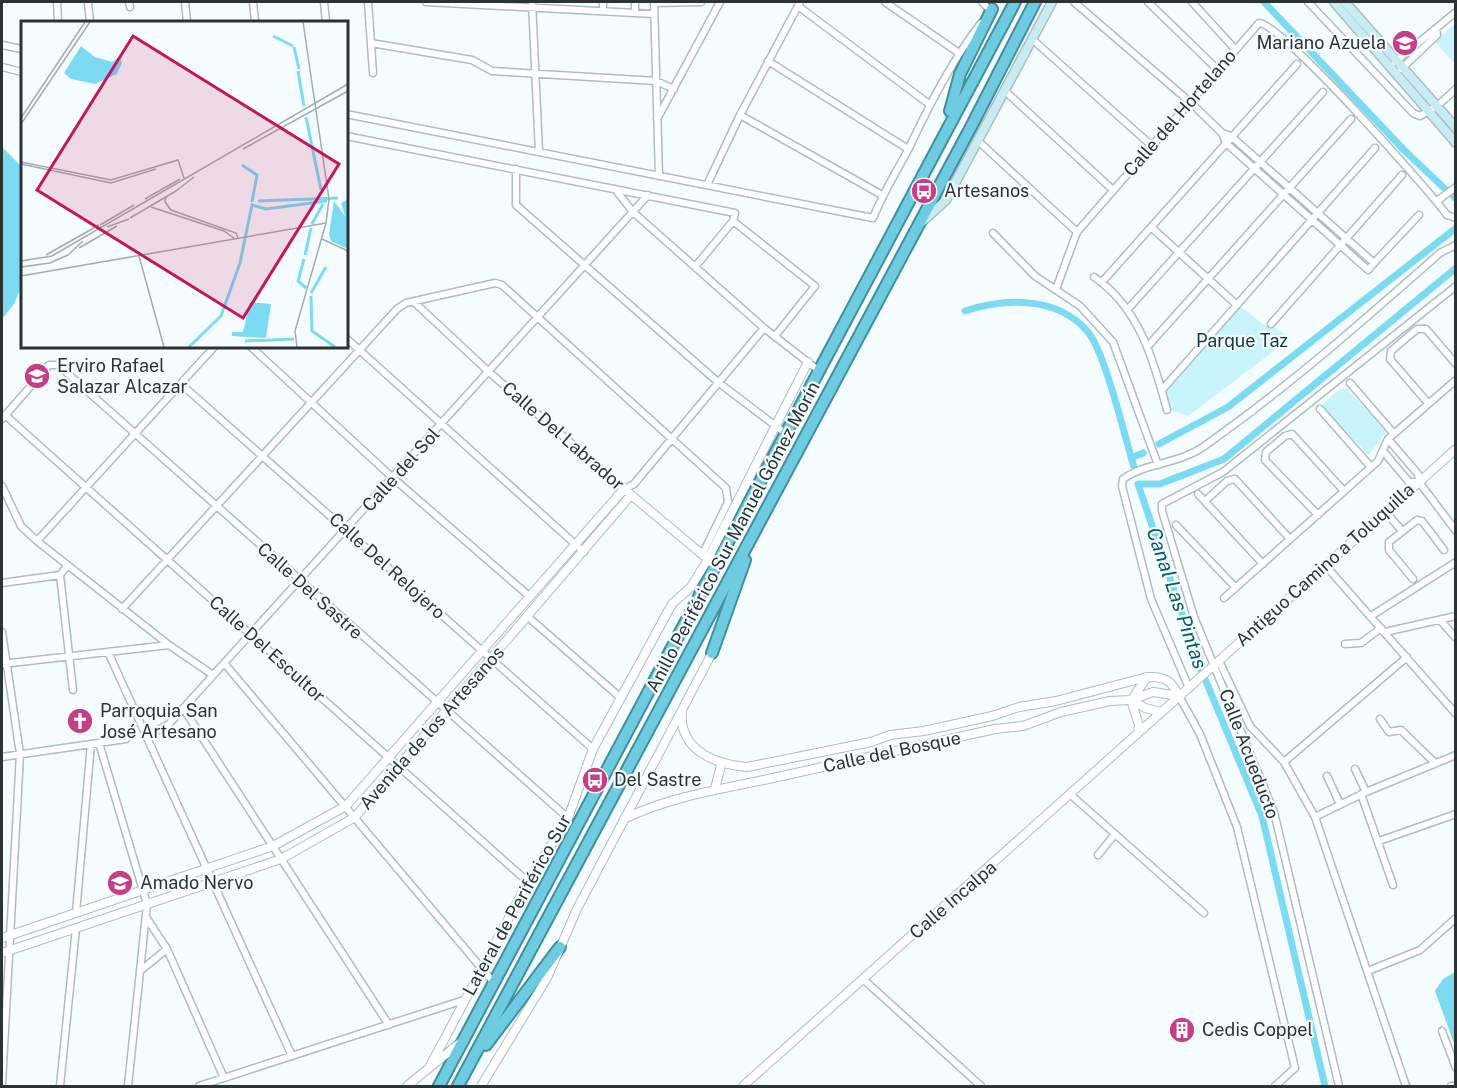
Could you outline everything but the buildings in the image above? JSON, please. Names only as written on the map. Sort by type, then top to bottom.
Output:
[{"type":"highway","name":"Anillo Periférico Sur Manuel Gómez Morín","points":[[439,1086],[494,984],[709,560],[819,370],[1015,2]]},
{"type":"highway","name":"Anillo Periférico Sur Manuel Gómez Morín","points":[[458,1086],[918,227],[1035,2]]},
{"type":"highway","points":[[945,130],[960,74],[993,5]]},
{"type":"highway","points":[[712,653],[759,524]]},
{"type":"highway","points":[[464,1074],[560,947]]},
{"type":"main road","points":[[918,227],[946,200],[1052,2]]},
{"type":"main road","points":[[1334,2],[1363,28]]},
{"type":"main road","points":[[1345,2],[1363,28],[1455,143]]},
{"type":"main road","points":[[1396,67],[1437,106],[1455,128]]},
{"type":"street","points":[[57,2],[58,21]]},
{"type":"street","points":[[88,2],[90,21]]},
{"type":"street","points":[[185,2],[187,21]]},
{"type":"street","points":[[253,2],[255,21]]},
{"type":"street","points":[[324,2],[326,21]]},
{"type":"street","points":[[368,2],[373,74]]},
{"type":"street","points":[[426,2],[532,5],[570,10],[654,14]]},
{"type":"street","points":[[569,2],[570,10]]},
{"type":"street","points":[[603,2],[603,11]]},
{"type":"street","points":[[635,2],[635,13]]},
{"type":"street","points":[[658,176],[654,2],[701,2]]},
{"type":"street","points":[[657,119],[720,2]]},
{"type":"street","points":[[885,2],[959,53]]},
{"type":"street","points":[[348,114],[873,218],[882,195],[908,149],[929,104],[959,53],[993,5],[982,2]]},
{"type":"street","points":[[1074,2],[1191,102],[1221,133],[1226,143],[1368,270],[1419,215]]},
{"type":"street","points":[[1148,2],[1218,70]]},
{"type":"street","points":[[1192,2],[1235,49]]},
{"type":"street","points":[[1308,2],[1413,113],[1420,116],[1429,112],[1455,88]]},
{"type":"street","points":[[707,185],[740,115],[799,4],[929,104]]},
{"type":"street","points":[[532,5],[539,152]]},
{"type":"street","points":[[1396,67],[1437,35],[1436,29],[1455,12]]},
{"type":"street","name":"Calle del Hortelano","points":[[1056,289],[1077,232],[1260,23],[1269,26],[1318,72],[1437,201],[1447,215],[1455,218]]},
{"type":"street","points":[[1032,39],[1152,146]]},
{"type":"street","points":[[371,43],[472,60],[492,71],[656,81],[674,89]]},
{"type":"street","points":[[2,45],[21,49]]},
{"type":"street","points":[[768,61],[908,149]]},
{"type":"street","points":[[1102,282],[1297,64]]},
{"type":"street","points":[[2,68],[21,72]]},
{"type":"street","points":[[1005,90],[1113,190]]},
{"type":"street","points":[[1128,309],[1323,93]]},
{"type":"street","points":[[740,115],[882,195]]},
{"type":"street","points":[[1148,346],[1351,119]]},
{"type":"street","points":[[1221,133],[1231,136],[1261,161],[1374,263]]},
{"type":"street","points":[[348,136],[735,213],[733,221],[695,267]]},
{"type":"street","points":[[977,140],[1077,232]]},
{"type":"street","points":[[1162,390],[1375,148]]},
{"type":"street","points":[[516,169],[516,205],[719,383],[784,433]]},
{"type":"street","points":[[1271,324],[1402,175]]},
{"type":"street","points":[[1437,201],[1455,187]]},
{"type":"street","points":[[615,189],[633,212],[764,328],[819,370]]},
{"type":"street","name":"Calle del Sol","points":[[147,736],[160,730],[183,708],[648,195]]},
{"type":"street","points":[[733,221],[815,286],[775,336]]},
{"type":"street","points":[[1151,226],[1237,305]]},
{"type":"street","points":[[993,233],[1035,276],[1080,306],[1113,342],[1158,465],[1172,463],[1200,448],[1298,377],[1440,254],[1455,245]]},
{"type":"street","points":[[1094,277],[1102,282],[1128,309],[1148,346],[1167,410]]},
{"type":"street","points":[[122,609],[401,305],[499,283],[726,488],[728,502],[709,560]]},
{"type":"street","name":"Calle Acueducto","points":[[1339,1086],[1274,812],[1194,617],[1162,511],[1162,504],[1223,472],[1455,286]]},
{"type":"street","name":"Calle Del Labrador","points":[[414,302],[489,372],[709,560]]},
{"type":"street","name":"Avenida de los Artesanos","points":[[6,937],[273,846],[346,806],[624,489],[634,484],[764,328]]},
{"type":"street","points":[[1428,404],[1390,359],[1391,351],[1417,329],[1426,329],[1455,364]]},
{"type":"street","points":[[348,340],[585,552]]},
{"type":"street","points":[[37,541],[213,348]]},
{"type":"street","points":[[252,348],[393,478],[529,596]]},
{"type":"street","name":"Lateral de Periférico Sur","points":[[429,1068],[528,882],[567,818],[593,749],[672,604],[691,587],[709,560],[808,362]]},
{"type":"street","name":"Calle Del Sastre","points":[[3,417],[54,363],[567,818]]},
{"type":"street","points":[[1224,598],[1371,467],[1391,437],[1455,380]]},
{"type":"street","points":[[1350,383],[1418,474],[1419,482],[1455,531]]},
{"type":"street","name":"Calle Del Relojero","points":[[181,384],[593,749]]},
{"type":"street","points":[[1320,409],[1371,467]]},
{"type":"street","name":"Calle Del Escultor","points":[[3,417],[86,488],[528,882]]},
{"type":"street","points":[[1318,514],[1264,456],[1285,436],[1292,434],[1344,491]]},
{"type":"street","name":"Antiguo Camino a Toluquilla","points":[[1189,688],[1455,449]]},
{"type":"street","points":[[1383,451],[1409,482],[1419,482]]},
{"type":"street","name":"Calle Acueducto","points":[[1158,465],[1123,479],[1122,486],[1151,599],[1189,688]]},
{"type":"street","points":[[1205,501],[1227,481],[1235,480],[1290,539]]},
{"type":"street","name":"Avenida de los Artesanos","points":[[5,952],[281,859],[354,817],[585,552],[632,495],[634,484]]},
{"type":"street","points":[[2,486],[21,526],[37,541],[169,645],[213,675]]},
{"type":"street","points":[[1198,494],[1263,564]]},
{"type":"street","points":[[1385,511],[1402,531]]},
{"type":"street","points":[[1413,579],[1388,547],[1402,531],[1413,522],[1422,521],[1444,550]]},
{"type":"street","points":[[1176,525],[1236,588]]},
{"type":"street","points":[[1371,616],[1455,562]]},
{"type":"street","points":[[1325,565],[1455,714]]},
{"type":"street","points":[[67,566],[60,575],[73,690]]},
{"type":"street","points":[[2,583],[60,575]]},
{"type":"street","points":[[528,616],[621,698]]},
{"type":"street","points":[[1345,644],[1361,643],[1383,630],[1455,616]]},
{"type":"street","points":[[1440,620],[1455,638]]},
{"type":"street","points":[[2,632],[4,664],[20,754],[5,952],[2,1084]]},
{"type":"street","points":[[4,664],[169,645]]},
{"type":"street","points":[[108,652],[292,1056]]},
{"type":"street","points":[[481,1086],[547,978],[560,947],[624,819],[712,653]]},
{"type":"street","points":[[1284,762],[1407,657]]},
{"type":"street","points":[[224,663],[494,984]]},
{"type":"street","points":[[1214,666],[1250,726],[1284,762],[1315,817],[1406,1086]]},
{"type":"street","points":[[1131,700],[1146,677],[1162,676],[1169,681],[1200,734],[1237,827],[1295,1068],[1275,1086]]},
{"type":"street","name":"Calle del Bosque","points":[[682,710],[681,724],[690,746],[722,762],[747,767],[819,754],[871,742],[890,735],[924,731],[992,716],[1019,707],[1056,701],[1146,677]]},
{"type":"street","points":[[1131,700],[1153,692],[1179,696],[1189,688]]},
{"type":"street","name":"Calle Incalpa","points":[[743,1086],[1179,696]]},
{"type":"street","points":[[1131,700],[1139,725],[1138,734]]},
{"type":"street","name":"Calle del Bosque","points":[[624,819],[644,810],[715,788],[779,777],[995,729],[1023,726],[1085,705],[1131,700],[1144,708],[1161,712]]},
{"type":"street","points":[[183,708],[389,1025]]},
{"type":"street","points":[[1380,719],[1389,732],[1401,730],[1434,762]]},
{"type":"street","points":[[2,757],[126,739]]},
{"type":"street","points":[[99,743],[141,891],[147,904],[128,1086]]},
{"type":"street","points":[[76,913],[91,744]]},
{"type":"street","points":[[1315,817],[1363,793],[1455,755]]},
{"type":"street","points":[[715,788],[722,762]]},
{"type":"street","points":[[1355,769],[1394,885]]},
{"type":"street","points":[[1327,777],[1340,804]]},
{"type":"street","points":[[1071,795],[1204,913]]},
{"type":"street","points":[[1379,841],[1455,814]]},
{"type":"street","points":[[1098,855],[1115,834]]},
{"type":"street","points":[[146,916],[167,949],[224,1078]]},
{"type":"street","points":[[1368,971],[1420,950],[1455,918]]},
{"type":"street","points":[[60,1086],[76,928]]},
{"type":"street","points":[[140,971],[167,949]]},
{"type":"street","points":[[863,979],[981,1086]]},
{"type":"street","points":[[199,1086],[464,1000]]},
{"type":"street","points":[[1442,1031],[1455,1068]]},
{"type":"street","points":[[407,1086],[464,1039]]},
{"type":"green space","points":[[1455,23],[1455,64],[1435,42]]},
{"type":"green space","name":"Parque Taz","points":[[1239,305],[1264,325],[1272,326],[1291,338],[1188,416],[1170,410],[1164,389]]},
{"type":"green space","points":[[1340,389],[1347,389],[1385,429],[1385,433],[1369,455],[1320,406]]},
{"type":"water","points":[[2,147],[21,166],[21,288],[14,304],[2,319]]},
{"type":"water","points":[[1455,972],[1455,1046],[1435,991],[1443,979]]},
{"type":"waterway","points":[[1264,2],[1404,150],[1445,189]]},
{"type":"waterway","points":[[1453,196],[1456,199]]},
{"type":"waterway","points":[[1159,444],[1228,407],[1456,228]]},
{"type":"waterway","name":"Canal Las Pintas","points":[[1325,1086],[1262,816],[1200,667],[1138,484],[1160,484],[1224,459],[1456,268]]},
{"type":"waterway","points":[[965,311],[997,304],[1031,303],[1047,306],[1076,320],[1088,332],[1101,357],[1134,467]]},
{"type":"waterway","points":[[1131,458],[1143,453]]},
{"type":"place","name":"Mariano Azuela","points":[[1405,43]]},
{"type":"place","name":"Artesanos","points":[[924,191]]},
{"type":"place","name":"Erviro Rafael Salazar Alcazar","points":[[37,376]]},
{"type":"place","name":"Parroquia San José Artesano","points":[[80,721]]},
{"type":"place","name":"Del Sastre","points":[[595,780]]},
{"type":"place","name":"Amado Nervo","points":[[120,883]]},
{"type":"place","name":"Cedis Coppel","points":[[1182,1030]]}]
